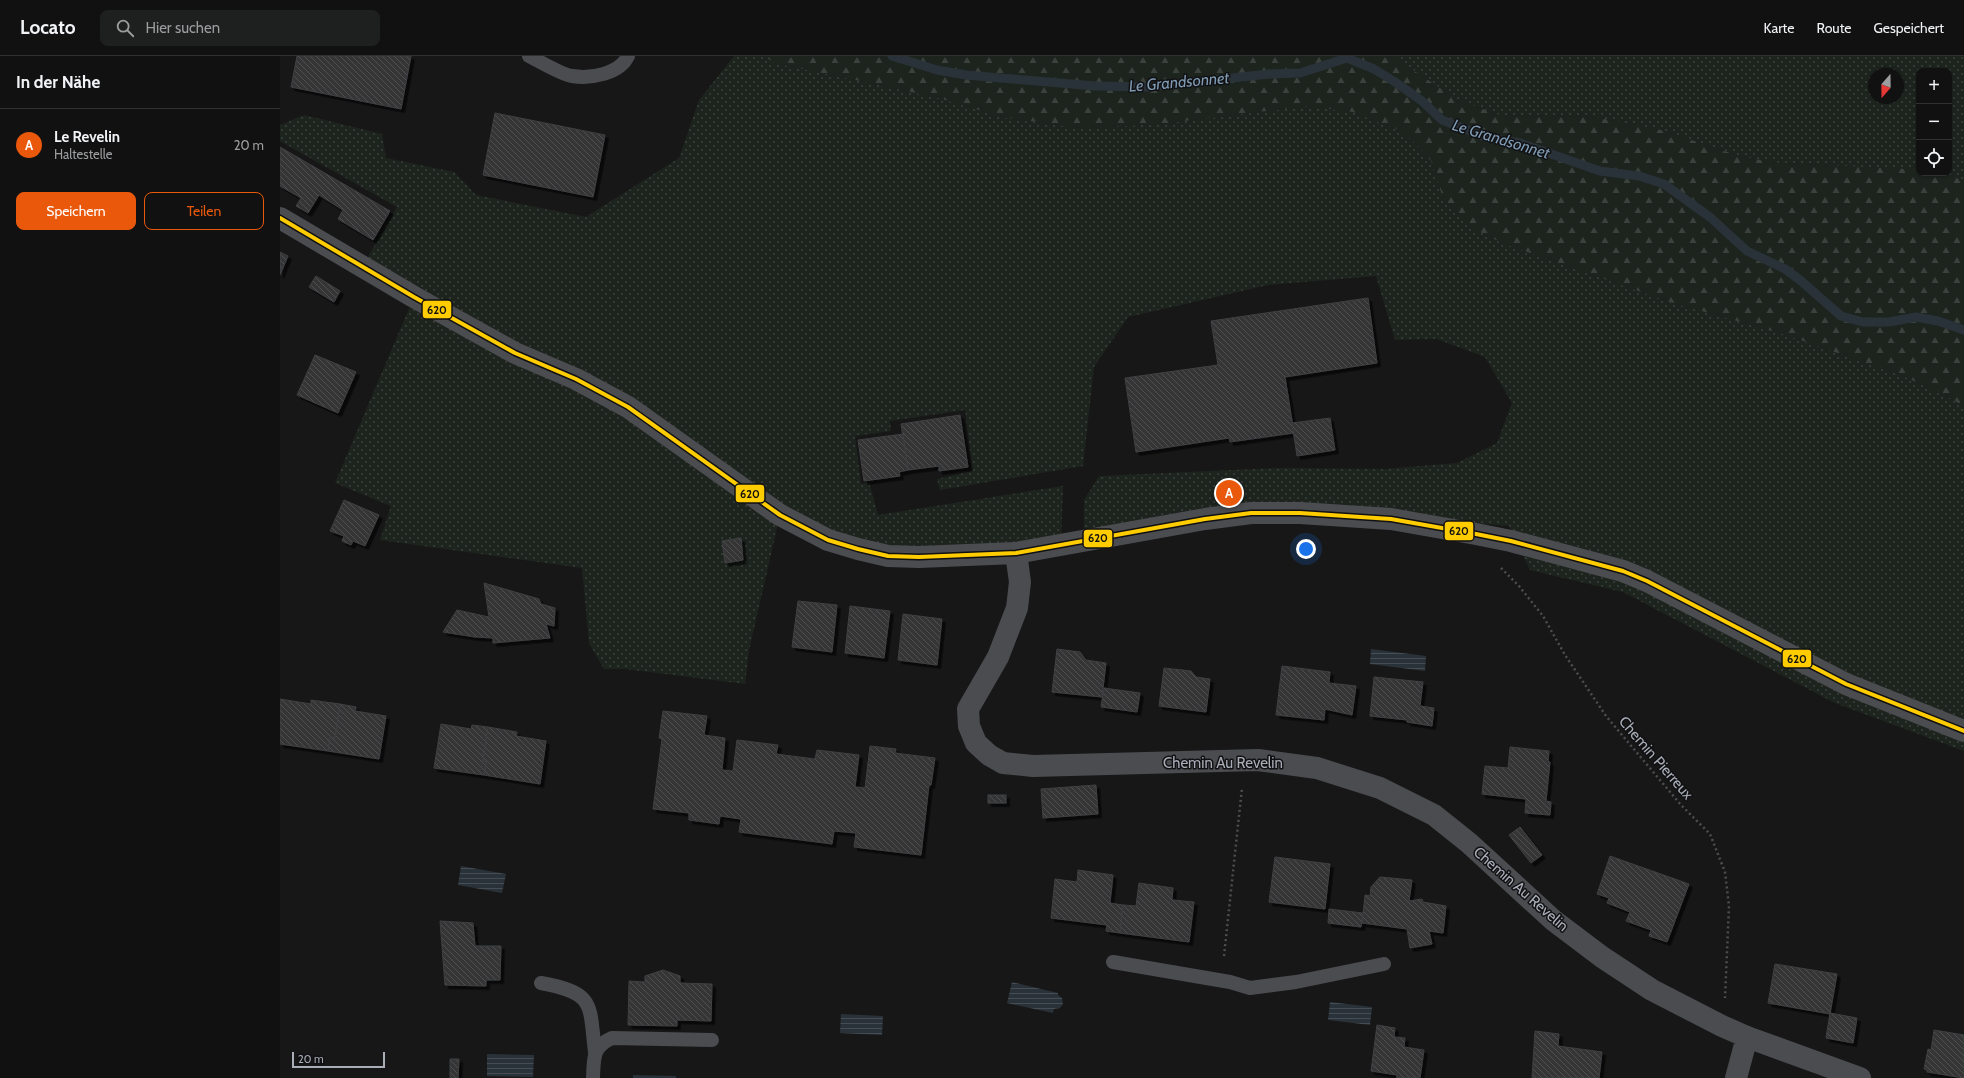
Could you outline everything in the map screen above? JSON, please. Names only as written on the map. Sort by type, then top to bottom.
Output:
[{"type":"street","points":[[280,218],[401,290],[515,353],[604,393],[628,407],[780,515],[828,540],[888,556],[919,557],[1016,553],[1205,519],[1252,513],[1300,513],[1390,519],[1511,541],[1623,571],[1647,581],[1846,684],[1964,731]]},
{"type":"street","name":"Chemin Au Revelin","points":[[1016,553],[1020,582],[1017,608],[998,657],[968,709],[969,726],[976,743],[989,755],[1003,763],[1033,766],[1245,760],[1287,763],[1317,768],[1380,788],[1434,814],[1469,843],[1553,920],[1602,957],[1652,990],[1722,1026],[1860,1078]]},
{"type":"street","points":[[1736,1078],[1748,1037]]},
{"type":"lane","points":[[529,56],[571,76],[592,76],[620,68],[628,56]]},
{"type":"lane","points":[[1113,962],[1221,981],[1250,988],[1296,982],[1384,964]]},
{"type":"lane","points":[[541,983],[562,987],[569,990],[583,998],[588,1004],[595,1052],[593,1078]]},
{"type":"lane","points":[[595,1052],[602,1042],[612,1038],[712,1040]]},
{"type":"path","name":"Chemin Pierreux","points":[[1476,534],[1486,552],[1519,586],[1543,616],[1565,655],[1606,716],[1681,805],[1710,834],[1725,872],[1729,906],[1726,989],[1722,1026]]},
{"type":"path","points":[[1221,981],[1245,760]]},
{"type":"green space","points":[[734,56],[763,56],[775,63],[935,97],[1006,118],[1081,128],[1160,124],[1307,106],[1353,112],[1402,131],[1431,161],[1442,195],[1454,212],[1468,226],[1502,243],[1670,302],[1783,334],[1901,375],[1952,399],[1964,407],[1964,751],[1835,703],[1623,592],[1530,570],[1509,526],[1296,509],[1084,539],[1084,500],[1099,476],[1278,468],[1383,469],[1457,463],[1497,443],[1512,403],[1485,357],[1437,339],[1395,340],[1376,276],[1268,285],[1128,317],[1094,367],[1083,466],[940,490],[937,479],[973,471],[965,410],[890,421],[891,431],[855,436],[861,484],[869,482],[878,515],[1063,486],[1061,545],[919,557],[780,515],[749,650],[745,684],[625,669],[604,669],[589,643],[582,568],[380,540],[391,506],[335,483],[414,297],[362,267],[397,207],[280,141],[280,125],[304,115],[382,134],[386,158],[454,172],[476,195],[586,217],[679,158],[699,100]]},
{"type":"green space","points":[[763,56],[1392,56],[1458,100],[1499,115],[1595,117],[1661,130],[1743,157],[1779,163],[1908,169],[1916,170],[1916,176],[1952,176],[1964,181],[1964,407],[1952,399],[1901,375],[1783,334],[1670,302],[1502,243],[1468,226],[1454,212],[1442,195],[1431,161],[1402,131],[1353,112],[1307,106],[1160,124],[1081,128],[1006,118],[935,97],[775,63]]},
{"type":"green space","points":[[1392,56],[1964,56],[1964,181],[1952,176],[1952,68],[1916,68],[1916,170],[1779,163],[1743,157],[1661,130],[1595,117],[1499,115],[1458,100]]},
{"type":"shaded area","points":[[1371,649],[1426,656],[1425,671],[1370,664]]},
{"type":"shaded area","points":[[461,866],[506,874],[502,893],[458,885]]},
{"type":"shaded area","points":[[1012,982],[1058,993],[1058,995],[1062,998],[1063,1004],[1060,1008],[1054,1009],[1053,1013],[1007,1003]]},
{"type":"shaded area","points":[[1330,1002],[1372,1007],[1370,1025],[1328,1020]]},
{"type":"shaded area","points":[[841,1014],[883,1016],[882,1035],[840,1033]]},
{"type":"shaded area","points":[[487,1054],[534,1055],[533,1077],[487,1076]]},
{"type":"shaded area","points":[[633,1075],[676,1076],[676,1078],[633,1078]]},
{"type":"building","points":[[297,56],[411,56],[401,109],[291,87]]},
{"type":"building","points":[[495,113],[605,135],[593,197],[483,175]]},
{"type":"building","points":[[280,147],[390,211],[373,240],[338,219],[343,210],[319,195],[308,213],[296,206],[301,198],[280,186]]},
{"type":"building","points":[[280,252],[288,256],[280,275]]},
{"type":"building","points":[[316,276],[340,291],[334,302],[309,287]]},
{"type":"building","points":[[1368,298],[1377,363],[1285,377],[1294,433],[1230,442],[1229,438],[1136,452],[1125,378],[1218,365],[1211,321]]},
{"type":"building","points":[[315,355],[356,372],[338,413],[297,395]]},
{"type":"building","points":[[960,415],[968,467],[939,471],[939,466],[908,470],[901,424]]},
{"type":"building","points":[[1330,418],[1335,450],[1297,456],[1292,423]]},
{"type":"building","points":[[903,434],[908,470],[899,472],[900,476],[864,481],[858,440]]},
{"type":"building","points":[[344,500],[379,515],[365,546],[353,541],[351,545],[342,541],[344,536],[330,531]]},
{"type":"building","points":[[741,538],[743,560],[725,563],[722,541]]},
{"type":"building","points":[[484,583],[539,599],[541,604],[555,608],[554,626],[546,624],[550,638],[493,643],[493,638],[443,632],[457,610],[489,617]]},
{"type":"building","points":[[798,601],[837,605],[832,652],[792,647]]},
{"type":"building","points":[[850,606],[890,611],[884,658],[845,653]]},
{"type":"building","points":[[903,614],[942,619],[937,665],[898,660]]},
{"type":"building","points":[[1057,649],[1080,652],[1086,660],[1106,663],[1102,697],[1052,692]]},
{"type":"building","points":[[1282,666],[1330,672],[1329,683],[1356,686],[1352,715],[1325,709],[1324,720],[1276,715]]},
{"type":"building","points":[[1164,668],[1191,671],[1196,677],[1210,679],[1206,712],[1159,706]]},
{"type":"building","points":[[1374,677],[1423,682],[1420,706],[1434,708],[1432,726],[1407,722],[1407,720],[1370,716]]},
{"type":"building","points":[[1104,688],[1140,693],[1137,712],[1101,707]]},
{"type":"building","points":[[280,699],[311,704],[311,700],[340,704],[335,738],[330,737],[328,751],[280,744]]},
{"type":"building","points":[[340,704],[356,707],[355,711],[386,716],[379,759],[328,751],[330,737],[335,738]]},
{"type":"building","points":[[663,711],[707,716],[704,735],[725,738],[722,770],[733,771],[737,740],[778,745],[776,754],[815,759],[817,750],[859,755],[855,787],[865,788],[870,746],[896,749],[895,753],[935,758],[931,785],[929,785],[921,855],[854,847],[856,833],[834,831],[832,844],[739,832],[741,819],[720,816],[719,824],[689,820],[689,813],[653,809],[662,739],[659,738]]},
{"type":"building","points":[[441,724],[471,729],[472,725],[488,727],[483,761],[487,761],[484,775],[434,768]]},
{"type":"building","points":[[488,727],[517,732],[516,736],[546,741],[540,784],[484,775],[487,761],[483,761]]},
{"type":"building","points":[[1510,747],[1549,751],[1548,762],[1550,762],[1546,801],[1551,802],[1550,815],[1525,813],[1526,799],[1482,794],[1485,766],[1508,768]]},
{"type":"building","points":[[1096,785],[1098,814],[1043,818],[1041,789]]},
{"type":"building","points":[[988,795],[1006,795],[1006,803],[988,803]]},
{"type":"building","points":[[1520,827],[1542,855],[1531,863],[1509,835]]},
{"type":"building","points":[[1610,856],[1689,884],[1667,942],[1649,936],[1651,930],[1626,921],[1630,912],[1607,903],[1609,898],[1597,894]]},
{"type":"building","points":[[1275,857],[1330,864],[1325,909],[1269,902]]},
{"type":"building","points":[[1078,870],[1113,875],[1110,903],[1123,905],[1120,933],[1106,931],[1107,925],[1051,918],[1055,879],[1077,882]]},
{"type":"building","points":[[1380,877],[1412,880],[1409,901],[1422,899],[1423,902],[1446,906],[1443,933],[1429,931],[1432,944],[1410,948],[1407,929],[1362,923],[1365,895],[1370,896],[1371,887]]},
{"type":"building","points":[[1139,883],[1173,888],[1172,900],[1194,902],[1189,942],[1120,933],[1123,905],[1136,906]]},
{"type":"building","points":[[1329,909],[1363,913],[1361,927],[1328,923]]},
{"type":"building","points":[[440,921],[473,923],[475,946],[501,946],[500,980],[486,980],[486,986],[445,985]]},
{"type":"building","points":[[1775,964],[1837,974],[1830,1014],[1768,1003]]},
{"type":"building","points":[[663,970],[680,976],[680,983],[712,984],[711,1021],[677,1020],[677,1026],[628,1025],[629,981],[645,982],[645,976]]},
{"type":"building","points":[[1830,1013],[1857,1018],[1853,1043],[1826,1038]]},
{"type":"building","points":[[1377,1025],[1395,1028],[1394,1037],[1405,1038],[1404,1047],[1424,1050],[1420,1078],[1397,1078],[1397,1075],[1371,1071]]},
{"type":"building","points":[[1934,1030],[1964,1035],[1964,1078],[1927,1072],[1927,1070],[1924,1069],[1928,1049],[1931,1050]]},
{"type":"building","points":[[1535,1031],[1559,1034],[1558,1046],[1602,1052],[1599,1078],[1532,1078]]},
{"type":"building","points":[[450,1059],[459,1059],[458,1078],[450,1078]]},
{"type":"waterway","name":"Le Grandsonnet","points":[[892,56],[937,70],[966,75],[1095,86],[1148,87],[1269,74],[1300,73],[1347,58],[1374,69],[1395,82],[1422,101],[1442,120],[1488,138],[1520,143],[1600,171],[1639,176],[1664,184],[1711,218],[1747,251],[1785,269],[1800,280],[1841,316],[1863,322],[1889,322],[1916,317],[1938,321],[1964,330]]},
{"type":"transit line","name":"620","points":[[280,218],[414,297],[515,353],[576,379],[628,407],[780,515],[828,540],[888,556],[919,557],[1016,553],[1205,519],[1251,513],[1300,513],[1391,519],[1511,541],[1623,571],[1647,581],[1846,684],[1964,731]]},
{"type":"place","name":"Le Revelin","points":[[1229,493]]}]
